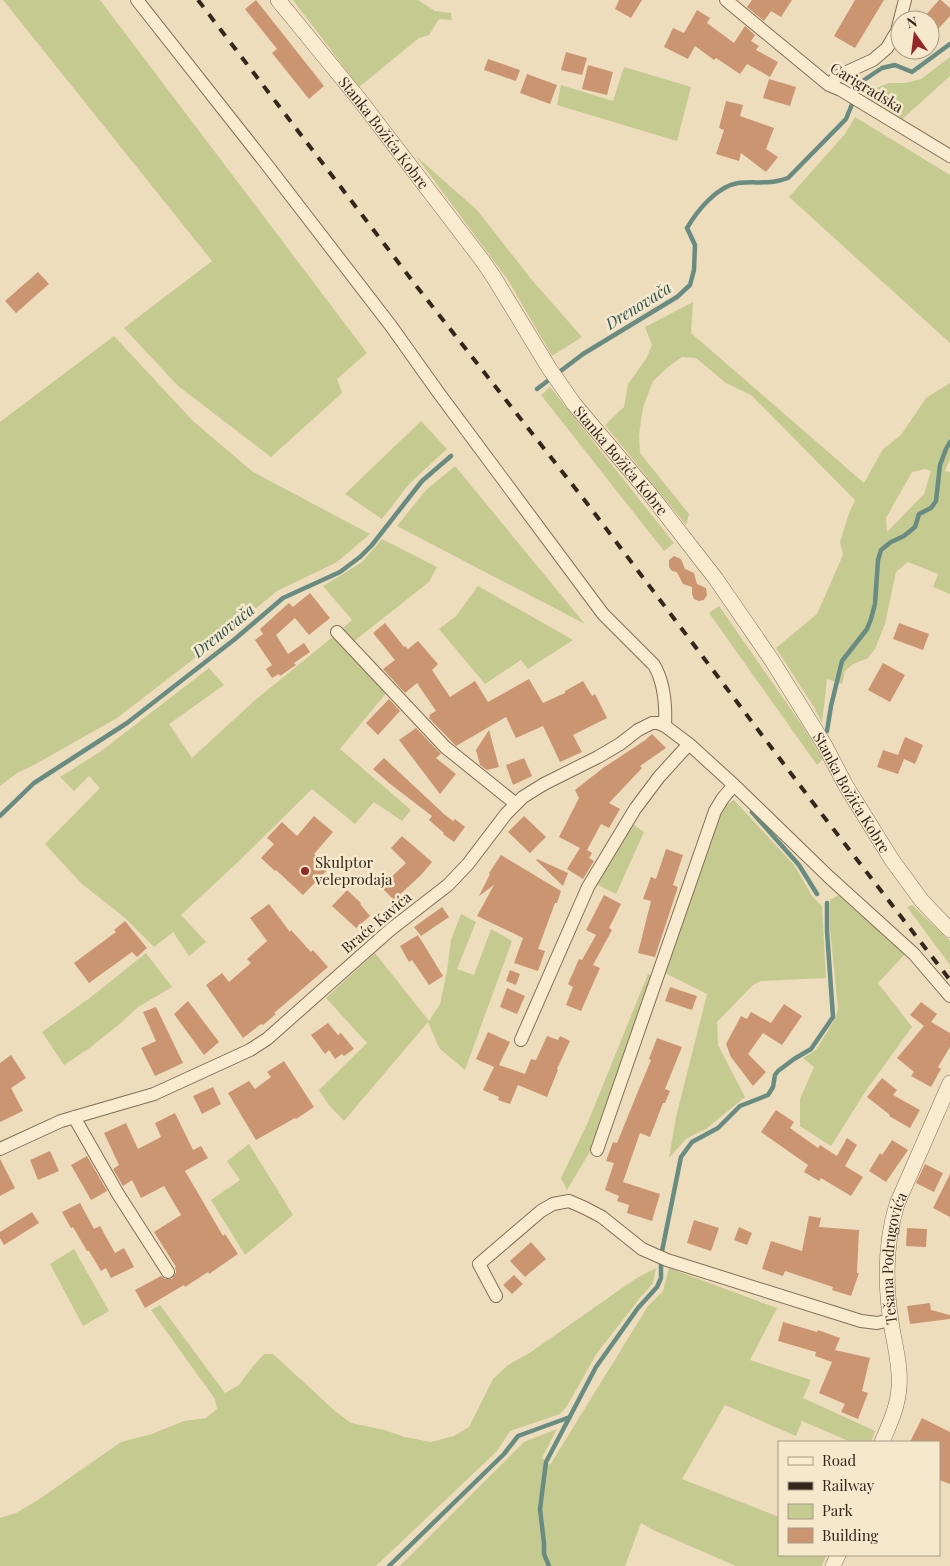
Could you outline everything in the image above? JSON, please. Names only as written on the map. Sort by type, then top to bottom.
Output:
[{"type":"street","points":[[137,0],[391,326],[603,614],[654,665],[662,686],[666,712],[665,726],[689,744],[734,784],[829,878],[914,954],[950,996]]},
{"type":"street","name":"Stanka Božića Kobre","points":[[278,0],[359,99],[482,260],[549,368],[574,404],[689,543],[716,579],[771,660],[818,735],[846,786],[892,860],[922,901],[950,930]]},
{"type":"street","name":"Carigradska","points":[[726,0],[740,5],[835,88],[950,156]]},
{"type":"street","points":[[835,88],[838,76],[873,60],[887,48],[897,31],[905,0]]},
{"type":"street","points":[[337,632],[445,747],[516,804]]},
{"type":"street","name":"Braće Kavića","points":[[0,1149],[74,1117],[139,1100],[250,1050],[267,1039],[390,930],[448,885],[468,864],[506,814],[532,791],[598,757],[648,725],[658,723],[665,726]]},
{"type":"street","points":[[521,1040],[588,887],[641,801],[689,744]]},
{"type":"street","points":[[597,1150],[715,811],[734,784]]},
{"type":"street","name":"Tešana Podrugovića","points":[[882,1441],[894,1413],[899,1387],[898,1368],[890,1320],[886,1267],[893,1215],[950,1083]]},
{"type":"street","points":[[74,1117],[118,1194],[168,1272]]},
{"type":"street","points":[[496,1296],[479,1264],[541,1211],[554,1204],[569,1201],[602,1217],[642,1249],[666,1260],[861,1321],[877,1323],[890,1320]]},
{"type":"green space","points":[[3,0],[100,0],[367,353],[337,379],[342,393],[271,457],[178,386],[124,328],[212,261]]},
{"type":"green space","points":[[293,0],[418,0],[435,11],[451,13],[452,20],[439,19],[429,35],[419,38],[359,87]]},
{"type":"green space","points":[[950,57],[950,76],[898,123],[865,101],[874,89],[889,83],[905,83],[921,79]]},
{"type":"green space","points":[[624,67],[691,87],[677,141],[557,105],[561,85],[613,101]]},
{"type":"green space","points":[[855,117],[950,175],[950,343],[789,197],[845,134]]},
{"type":"green space","points":[[416,156],[477,210],[532,280],[582,337],[552,356],[508,280]]},
{"type":"green space","points":[[693,302],[691,333],[864,483],[883,449],[901,435],[926,398],[950,383],[950,459],[945,471],[950,472],[950,594],[933,587],[938,574],[908,562],[896,572],[885,624],[875,649],[868,658],[853,664],[845,671],[842,684],[827,679],[822,723],[814,707],[776,648],[817,614],[843,555],[840,542],[855,500],[751,395],[726,383],[696,358],[682,357],[653,381],[643,407],[639,435],[640,453],[689,514],[686,525],[605,425],[624,407],[628,384],[646,359],[652,345],[645,327]],"holes":[[[925,469],[931,471],[924,494],[887,532],[886,518],[912,472]]]},
{"type":"green space","points":[[114,336],[193,421],[253,472],[370,534],[337,562],[277,591],[204,651],[117,718],[17,773],[0,786],[0,422]]},
{"type":"green space","points":[[550,387],[674,543],[664,551],[541,395]]},
{"type":"green space","points":[[421,421],[447,449],[409,484],[382,519],[345,494]]},
{"type":"green space","points":[[455,466],[585,624],[397,526],[426,490]]},
{"type":"green space","points":[[382,539],[437,567],[429,582],[353,642],[342,629],[352,620],[323,586],[362,562]]},
{"type":"green space","points":[[478,586],[573,640],[528,669],[521,660],[485,684],[439,629],[456,616]]},
{"type":"green space","points":[[719,606],[802,725],[823,759],[817,765],[709,613]]},
{"type":"green space","points":[[335,635],[387,692],[340,749],[411,810],[402,821],[374,802],[355,824],[312,789],[181,915],[206,942],[189,956],[173,932],[154,947],[124,917],[82,884],[45,844],[100,788],[89,776],[74,791],[60,777],[100,752],[209,668],[224,685],[169,724],[192,758],[254,701]]},
{"type":"green space","points":[[734,800],[794,865],[812,896],[822,906],[826,978],[761,981],[753,985],[717,1022],[718,1045],[745,1097],[706,1129],[686,1139],[669,1158],[676,1117],[707,994],[665,973],[721,810],[725,805]]},
{"type":"green space","points":[[633,824],[644,832],[616,894],[596,884]]},
{"type":"green space","points":[[839,895],[906,953],[878,983],[912,1027],[867,1089],[831,1146],[800,1126],[800,1099],[814,1067],[803,1058],[816,1050],[835,1019],[838,1008],[830,929],[830,900]]},
{"type":"green space","points":[[912,905],[950,941],[950,965],[907,907]]},
{"type":"green space","points":[[461,914],[476,922],[457,969],[474,975],[491,929],[512,941],[465,1070],[439,1048],[428,1022],[344,1121],[328,1104],[319,1090],[367,1043],[326,998],[375,953],[429,1021],[440,1004],[451,940]]},
{"type":"green space","points":[[146,953],[172,987],[138,1007],[91,1047],[64,1065],[42,1032],[91,997]]},
{"type":"green space","points":[[648,974],[652,976],[589,1153],[567,1190],[561,1178],[588,1122]]},
{"type":"green space","points":[[249,1144],[293,1215],[245,1255],[211,1200],[240,1180],[227,1161]]},
{"type":"green space","points":[[74,1249],[109,1311],[83,1326],[50,1264]]},
{"type":"green space","points":[[656,1268],[653,1283],[597,1353],[567,1406],[560,1414],[510,1431],[497,1451],[376,1566],[0,1566],[0,1518],[16,1513],[38,1500],[121,1442],[152,1434],[184,1421],[206,1418],[217,1409],[215,1399],[151,1310],[160,1305],[225,1393],[239,1385],[264,1354],[273,1354],[335,1411],[351,1423],[431,1442],[454,1436],[469,1427],[493,1379],[508,1365],[531,1352],[635,1279]]},
{"type":"green space","points":[[669,1268],[777,1308],[750,1360],[811,1380],[803,1398],[875,1431],[871,1441],[849,1441],[802,1421],[796,1436],[725,1405],[682,1479],[778,1517],[778,1556],[826,1556],[822,1566],[736,1566],[641,1523],[625,1566],[400,1566],[524,1442],[557,1429],[542,1458],[550,1465],[648,1306],[663,1291]]},
{"type":"building","points":[[256,0],[324,86],[309,99],[272,53],[277,49],[245,9]]},
{"type":"building","points":[[619,0],[642,0],[631,18],[615,9]]},
{"type":"building","points":[[752,0],[792,0],[781,17],[771,11],[764,21],[747,7]]},
{"type":"building","points":[[855,0],[884,0],[855,48],[834,36]]},
{"type":"building","points":[[941,0],[950,8],[950,16],[940,27],[940,10],[930,10]]},
{"type":"building","points":[[697,10],[710,18],[707,23],[734,43],[745,26],[755,35],[751,41],[759,46],[756,50],[778,62],[770,77],[747,64],[740,74],[716,58],[714,60],[695,46],[688,59],[664,47],[673,28],[684,33]]},
{"type":"building","points":[[566,52],[587,58],[582,75],[561,70]]},
{"type":"building","points":[[488,59],[520,70],[516,81],[484,70]]},
{"type":"building","points":[[588,65],[613,72],[607,95],[582,89]]},
{"type":"building","points":[[527,74],[557,85],[550,104],[520,93]]},
{"type":"building","points":[[769,79],[796,87],[790,106],[763,98]]},
{"type":"building","points":[[726,101],[743,105],[740,116],[774,128],[766,149],[778,157],[766,172],[741,153],[739,161],[716,154],[724,130],[719,128]]},
{"type":"building","points":[[38,272],[49,284],[16,313],[5,301]]},
{"type":"building","points":[[674,556],[681,559],[685,569],[694,573],[697,584],[706,588],[707,595],[704,600],[694,599],[692,587],[683,584],[677,572],[672,571],[669,567],[669,560]]},
{"type":"building","points":[[310,593],[330,618],[309,635],[295,618],[276,635],[288,654],[304,643],[310,652],[280,676],[279,674],[272,678],[266,669],[272,665],[255,640],[263,634],[260,629],[289,603],[293,607]]},
{"type":"building","points":[[385,623],[404,647],[408,649],[418,641],[438,664],[432,670],[450,697],[475,681],[488,702],[529,679],[543,703],[565,693],[565,691],[583,681],[592,696],[595,694],[607,718],[573,735],[582,752],[560,762],[543,726],[516,738],[506,717],[456,746],[429,718],[429,715],[436,711],[417,683],[405,693],[383,669],[395,660],[373,633]]},
{"type":"building","points":[[899,623],[929,634],[923,650],[893,639]]},
{"type":"building","points":[[883,663],[905,675],[890,702],[868,690]]},
{"type":"building","points":[[389,699],[400,711],[378,735],[366,723]]},
{"type":"building","points":[[416,728],[441,754],[436,758],[456,774],[440,794],[399,740]]},
{"type":"building","points":[[489,730],[499,767],[487,770],[480,765],[476,750]]},
{"type":"building","points":[[652,734],[666,748],[640,766],[642,768],[609,803],[620,809],[609,828],[601,824],[587,850],[592,853],[589,858],[594,861],[583,879],[567,869],[580,848],[559,837],[579,798],[575,790]]},
{"type":"building","points":[[905,737],[923,745],[915,764],[904,759],[898,774],[877,767],[883,750],[898,755]]},
{"type":"building","points":[[384,758],[444,814],[453,821],[455,819],[465,827],[454,842],[429,820],[432,816],[373,769]]},
{"type":"building","points":[[524,758],[532,776],[513,785],[506,765]]},
{"type":"building","points":[[314,816],[333,832],[314,854],[329,868],[303,895],[261,858],[274,844],[267,838],[282,822],[297,836]]},
{"type":"building","points":[[524,816],[546,837],[530,853],[508,832]]},
{"type":"building","points":[[402,836],[432,862],[394,900],[381,887],[406,863],[391,848]]},
{"type":"building","points":[[666,849],[683,855],[673,885],[678,887],[655,957],[638,953],[651,901],[643,899],[651,877],[656,879]]},
{"type":"building","points":[[501,855],[561,891],[538,949],[545,951],[538,971],[514,963],[523,938],[477,916],[494,885],[479,896],[489,873]]},
{"type":"building","points":[[536,860],[568,873],[563,886]]},
{"type":"building","points":[[347,890],[361,903],[370,916],[356,928],[332,906]]},
{"type":"building","points":[[604,895],[621,904],[609,928],[612,930],[593,965],[600,968],[581,1011],[566,1005],[573,987],[568,984],[579,959],[582,960],[596,935],[586,930]]},
{"type":"building","points":[[269,904],[290,932],[291,930],[311,952],[313,950],[328,967],[274,1013],[276,1014],[263,1025],[261,1024],[243,1038],[206,985],[222,973],[229,982],[251,963],[247,959],[267,941],[250,918]]},
{"type":"building","points":[[442,907],[449,917],[421,936],[414,927]]},
{"type":"building","points":[[125,921],[147,948],[137,957],[132,952],[89,983],[74,963],[116,932],[114,930]]},
{"type":"building","points":[[418,935],[443,976],[429,985],[412,960],[409,962],[400,946]]},
{"type":"building","points":[[510,970],[520,974],[516,985],[506,981]]},
{"type":"building","points":[[670,987],[697,996],[692,1010],[665,1001]]},
{"type":"building","points":[[507,988],[525,996],[517,1014],[500,1007]]},
{"type":"building","points":[[188,1001],[219,1042],[204,1055],[174,1014]]},
{"type":"building","points":[[921,1002],[937,1014],[931,1022],[950,1033],[950,1047],[938,1067],[941,1069],[931,1087],[911,1076],[914,1072],[897,1058],[924,1026],[910,1015]]},
{"type":"building","points":[[784,1004],[802,1016],[782,1045],[763,1033],[748,1054],[766,1072],[753,1086],[731,1057],[726,1044],[741,1016],[747,1019],[751,1012],[771,1023]]},
{"type":"building","points":[[156,1007],[183,1063],[155,1076],[141,1048],[156,1041],[143,1012]]},
{"type":"building","points":[[328,1023],[338,1035],[341,1033],[354,1049],[344,1056],[342,1054],[335,1059],[329,1050],[325,1054],[311,1035]]},
{"type":"building","points":[[488,1032],[510,1042],[499,1065],[525,1074],[531,1059],[536,1060],[547,1036],[558,1040],[560,1036],[570,1041],[547,1097],[518,1085],[510,1104],[498,1100],[499,1097],[483,1090],[494,1067],[476,1059]]},
{"type":"building","points":[[657,1038],[682,1047],[665,1089],[670,1091],[665,1103],[663,1103],[650,1137],[640,1133],[623,1182],[660,1194],[652,1221],[627,1213],[629,1205],[617,1201],[619,1196],[605,1190],[614,1163],[606,1161],[613,1142],[617,1143],[651,1060],[649,1059]]},
{"type":"building","points":[[11,1055],[26,1078],[11,1088],[23,1111],[0,1122],[0,1063]]},
{"type":"building","points":[[284,1061],[314,1107],[296,1119],[256,1140],[228,1093],[249,1081],[255,1089],[271,1077],[267,1072]]},
{"type":"building","points":[[882,1078],[897,1090],[893,1095],[920,1110],[910,1128],[889,1116],[867,1097]]},
{"type":"building","points":[[213,1087],[221,1104],[202,1114],[193,1096]]},
{"type":"building","points":[[776,1110],[794,1122],[790,1128],[818,1148],[820,1145],[837,1156],[847,1138],[857,1145],[845,1166],[863,1177],[851,1196],[821,1178],[819,1181],[804,1172],[808,1165],[761,1132]]},
{"type":"building","points":[[175,1113],[193,1150],[201,1146],[208,1158],[185,1171],[223,1236],[225,1234],[238,1254],[209,1274],[208,1272],[185,1287],[184,1285],[145,1308],[135,1290],[161,1276],[165,1279],[172,1279],[176,1272],[176,1267],[154,1232],[181,1215],[164,1186],[141,1198],[132,1180],[123,1186],[113,1169],[119,1165],[104,1133],[126,1123],[138,1149],[161,1137],[155,1123]]},
{"type":"building","points":[[892,1140],[908,1150],[886,1182],[869,1171],[880,1153],[882,1155]]},
{"type":"building","points":[[50,1151],[59,1171],[38,1180],[30,1160]]},
{"type":"building","points":[[87,1156],[107,1191],[91,1200],[71,1165]]},
{"type":"building","points":[[0,1159],[15,1188],[0,1196]]},
{"type":"building","points":[[925,1164],[943,1173],[934,1192],[916,1183]]},
{"type":"building","points":[[950,1174],[950,1217],[933,1208]]},
{"type":"building","points":[[80,1203],[94,1229],[100,1226],[115,1253],[124,1248],[134,1267],[111,1278],[106,1268],[101,1271],[62,1212]]},
{"type":"building","points":[[32,1212],[39,1223],[4,1245],[0,1238],[0,1232]]},
{"type":"building","points":[[809,1216],[821,1218],[819,1227],[859,1230],[857,1273],[859,1273],[851,1296],[832,1290],[833,1287],[785,1271],[783,1276],[762,1269],[771,1241],[802,1251]]},
{"type":"building","points":[[694,1220],[719,1228],[711,1251],[687,1243]]},
{"type":"building","points":[[739,1227],[752,1233],[747,1245],[734,1240]]},
{"type":"building","points":[[907,1228],[927,1229],[926,1247],[906,1246]]},
{"type":"building","points":[[531,1242],[546,1259],[525,1277],[510,1261]]},
{"type":"building","points":[[514,1275],[523,1284],[512,1294],[503,1285]]},
{"type":"building","points":[[930,1303],[931,1310],[950,1315],[950,1319],[910,1324],[907,1306]]},
{"type":"building","points":[[783,1322],[817,1332],[818,1330],[840,1338],[835,1350],[870,1358],[862,1391],[868,1393],[858,1419],[841,1412],[845,1404],[819,1393],[832,1362],[815,1356],[816,1352],[778,1341]]},
{"type":"building","points":[[922,1418],[950,1432],[950,1484],[940,1480],[940,1441],[910,1441]]},
{"type":"waterway","name":"Drenovača","points":[[537,389],[583,354],[677,297],[690,285],[694,270],[695,245],[687,228],[696,214],[715,194],[730,185],[738,183],[769,182],[788,178],[846,119],[861,82],[882,68],[895,65],[912,72],[950,44]]},
{"type":"waterway","points":[[827,731],[842,661],[867,629],[871,619],[875,604],[878,560],[881,550],[915,527],[919,514],[931,508],[936,501],[940,465],[950,442]]},
{"type":"waterway","name":"Drenovača","points":[[0,816],[34,783],[127,723],[235,639],[283,598],[340,572],[360,557],[372,545],[422,481],[451,456]]},
{"type":"waterway","points":[[752,812],[799,865],[817,894]]},
{"type":"waterway","points":[[662,1251],[681,1157],[692,1142],[718,1128],[740,1106],[768,1095],[773,1087],[775,1075],[778,1071],[811,1049],[833,1017],[827,903]]},
{"type":"waterway","points":[[549,1566],[544,1554],[540,1509],[546,1462],[596,1367],[638,1308],[657,1287],[661,1278],[661,1264]]},
{"type":"waterway","points":[[389,1566],[504,1454],[518,1436],[570,1417]]},
{"type":"railway","points":[[198,0],[414,283],[586,502],[814,804],[950,980]]},
{"type":"place","name":"Skulptor veleprodaja","points":[[305,871]]}]
